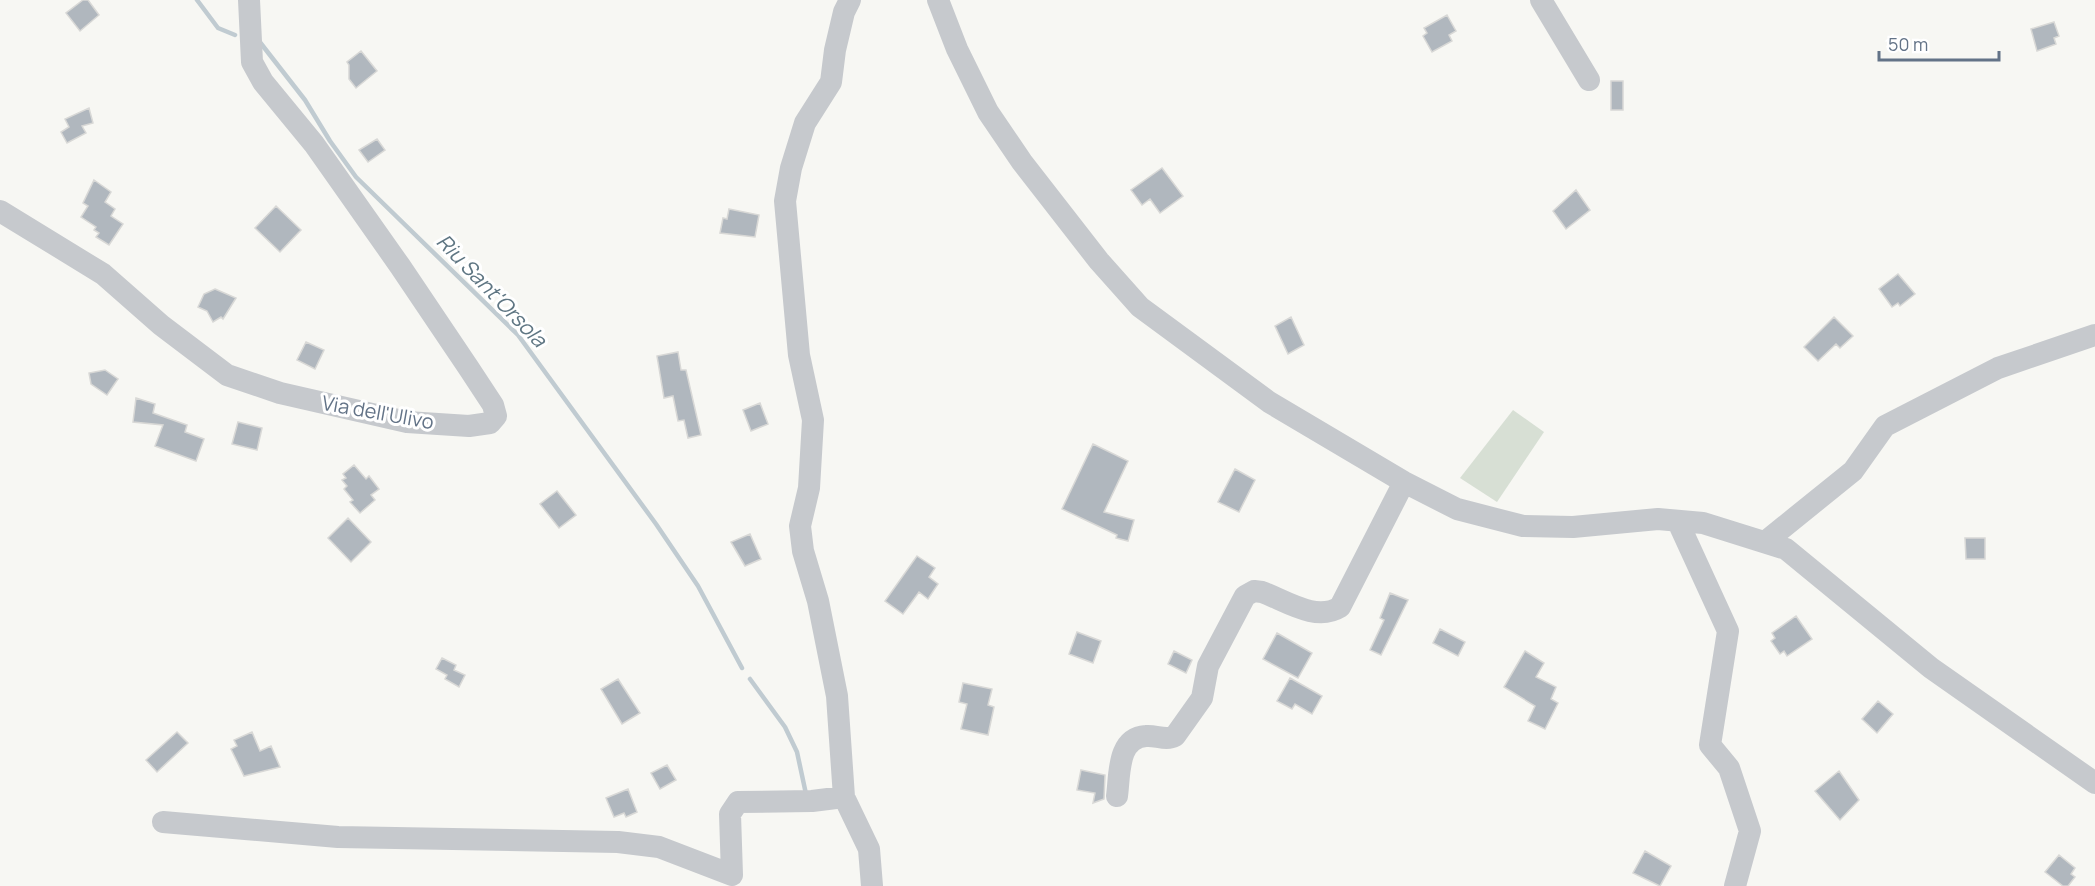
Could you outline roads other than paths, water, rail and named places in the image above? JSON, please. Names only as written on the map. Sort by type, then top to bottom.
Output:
[{"type":"street","name":"Via dell'Ulivo","points":[[0,211],[103,274],[161,325],[227,375],[280,393],[407,422],[469,426],[490,423],[496,416],[493,405],[468,367],[314,144],[263,82],[252,62],[249,0]]},
{"type":"street","points":[[850,0],[844,12],[835,50],[831,82],[805,123],[791,168],[785,201],[799,355],[813,420],[809,489],[800,526],[802,551],[818,601],[837,696],[844,797],[869,849],[872,886]]},
{"type":"street","points":[[938,0],[957,49],[988,112],[1022,162],[1092,252],[1140,307],[1269,402],[1404,482],[1457,509],[1523,526],[1573,527],[1658,519],[1703,523],[1786,549],[1931,668],[2095,783]]},
{"type":"street","points":[[1541,0],[1589,80]]},
{"type":"street","points":[[1765,542],[1853,471],[1885,426],[1998,368],[2095,335]]},
{"type":"street","points":[[1117,796],[1121,759],[1126,747],[1136,739],[1146,736],[1170,738],[1180,729],[1202,698],[1208,666],[1245,596],[1254,591],[1262,592],[1315,613],[1330,613],[1340,607],[1404,482]]},
{"type":"street","points":[[1678,522],[1728,631],[1710,745],[1730,768],[1750,831],[1735,886]]},
{"type":"street","points":[[163,822],[338,837],[618,842],[659,847],[732,875],[730,814],[738,802],[812,801],[844,797]]},
{"type":"waterway","name":"Riu Sant'Orsola","points":[[197,0],[218,28],[235,35]]},
{"type":"waterway","name":"Riu Sant'Orsola","points":[[259,41],[305,100],[356,177],[518,335],[656,524],[698,586],[742,668]]},
{"type":"waterway","name":"Riu Sant'Orsola","points":[[750,679],[785,727],[797,752],[806,794]]}]
